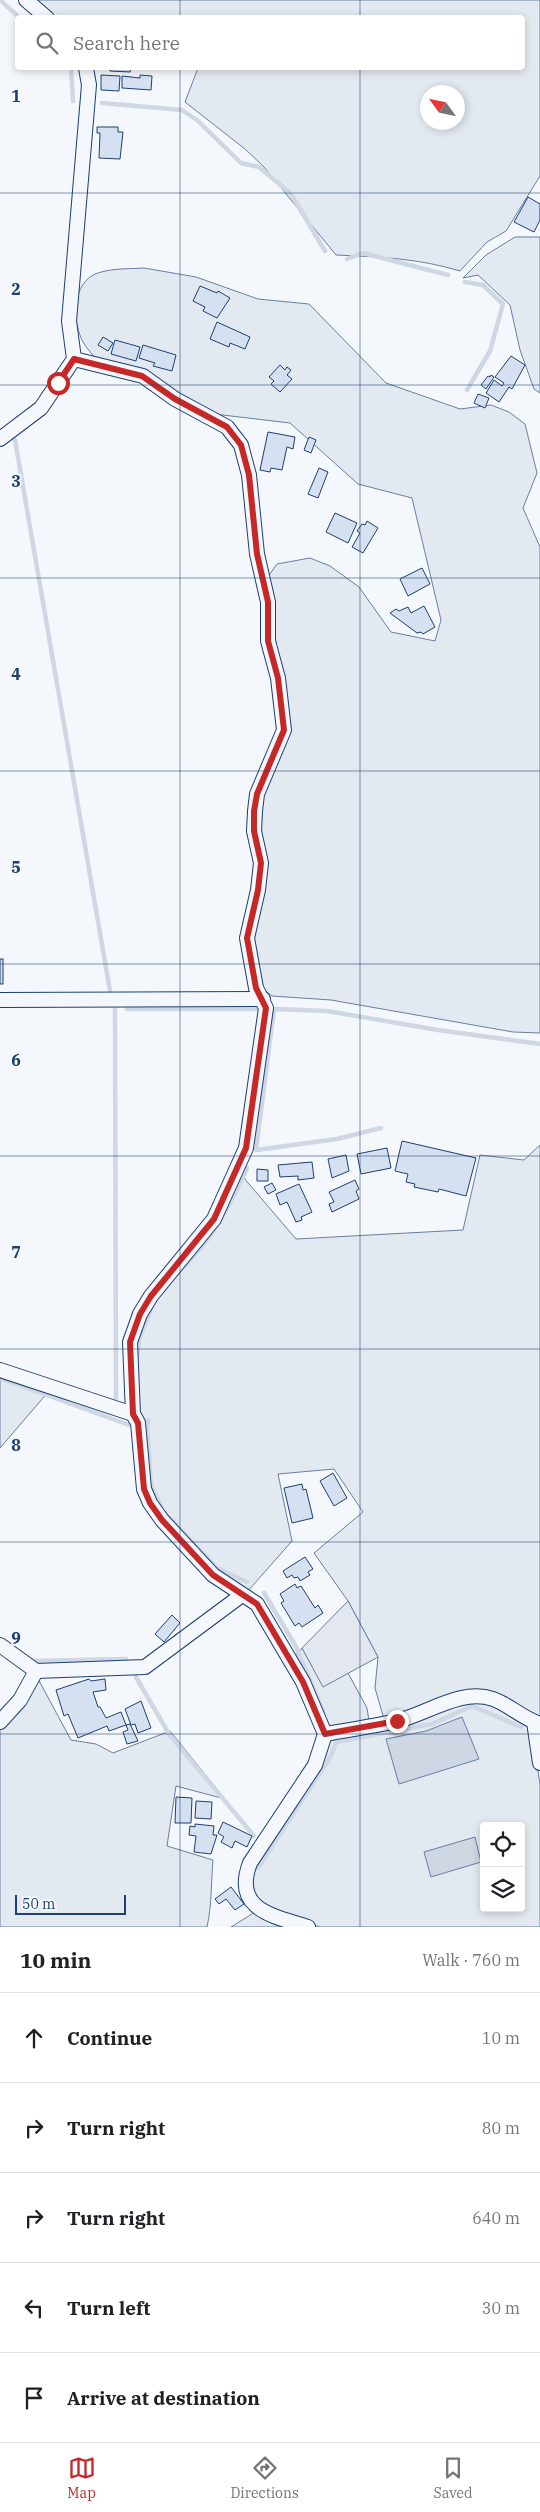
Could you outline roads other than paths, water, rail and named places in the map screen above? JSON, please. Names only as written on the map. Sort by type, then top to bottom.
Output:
[{"type":"street","points":[[26,0],[44,15]]},
{"type":"street","points":[[0,439],[41,408],[74,359],[69,321],[89,85],[86,70]]},
{"type":"street","points":[[74,359],[142,376],[175,399],[227,427],[241,445],[249,475],[257,554],[268,602],[268,641],[278,678],[284,730],[257,794],[254,811],[254,831],[261,863],[258,890],[247,938],[256,988],[266,1008],[246,1148],[214,1219],[151,1296],[140,1314],[130,1342],[136,1423],[144,1489],[150,1503],[162,1520],[213,1575],[257,1604],[303,1682],[325,1734],[315,1765],[250,1863],[246,1875],[247,1896],[255,1905],[264,1912],[308,1927]]},
{"type":"street","points":[[0,1000],[263,999]]},
{"type":"street","points":[[0,1370],[136,1423]]},
{"type":"street","points":[[0,1645],[36,1671],[145,1667],[242,1595]]},
{"type":"street","points":[[0,1722],[20,1700],[36,1671]]},
{"type":"street","points":[[325,1734],[397,1721],[425,1713],[448,1701],[473,1697],[493,1699],[524,1719],[537,1723],[540,1763]]},
{"type":"waterway","points":[[0,0],[17,15]]},
{"type":"waterway","points":[[71,70],[73,101]]},
{"type":"waterway","points":[[102,103],[182,110],[197,120],[241,163],[259,167],[291,194],[325,251]]},
{"type":"waterway","points":[[347,259],[363,253],[448,275]]},
{"type":"waterway","points":[[465,282],[483,285],[503,304],[490,351],[467,390]]},
{"type":"waterway","points":[[15,440],[110,991]]},
{"type":"waterway","points":[[115,1009],[116,1402]]},
{"type":"waterway","points":[[127,1009],[256,1009]]},
{"type":"waterway","points":[[381,1128],[337,1139],[256,1150],[274,1009],[327,1011],[438,1030],[540,1044]]},
{"type":"waterway","points":[[181,1269],[211,1235],[234,1196],[247,1168]]},
{"type":"waterway","points":[[137,1357],[140,1337],[151,1309]]},
{"type":"waterway","points":[[0,1378],[132,1426],[147,1428],[151,1485],[161,1507]]},
{"type":"waterway","points":[[147,1428],[148,1420]]},
{"type":"waterway","points":[[165,1513],[217,1568],[247,1582]]},
{"type":"waterway","points":[[264,1593],[295,1645],[323,1711]]},
{"type":"waterway","points":[[30,1661],[126,1659]]},
{"type":"waterway","points":[[136,1677],[169,1734],[254,1836]]},
{"type":"waterway","points":[[258,1868],[331,1756],[336,1742],[432,1724],[472,1706],[521,1727]]}]
